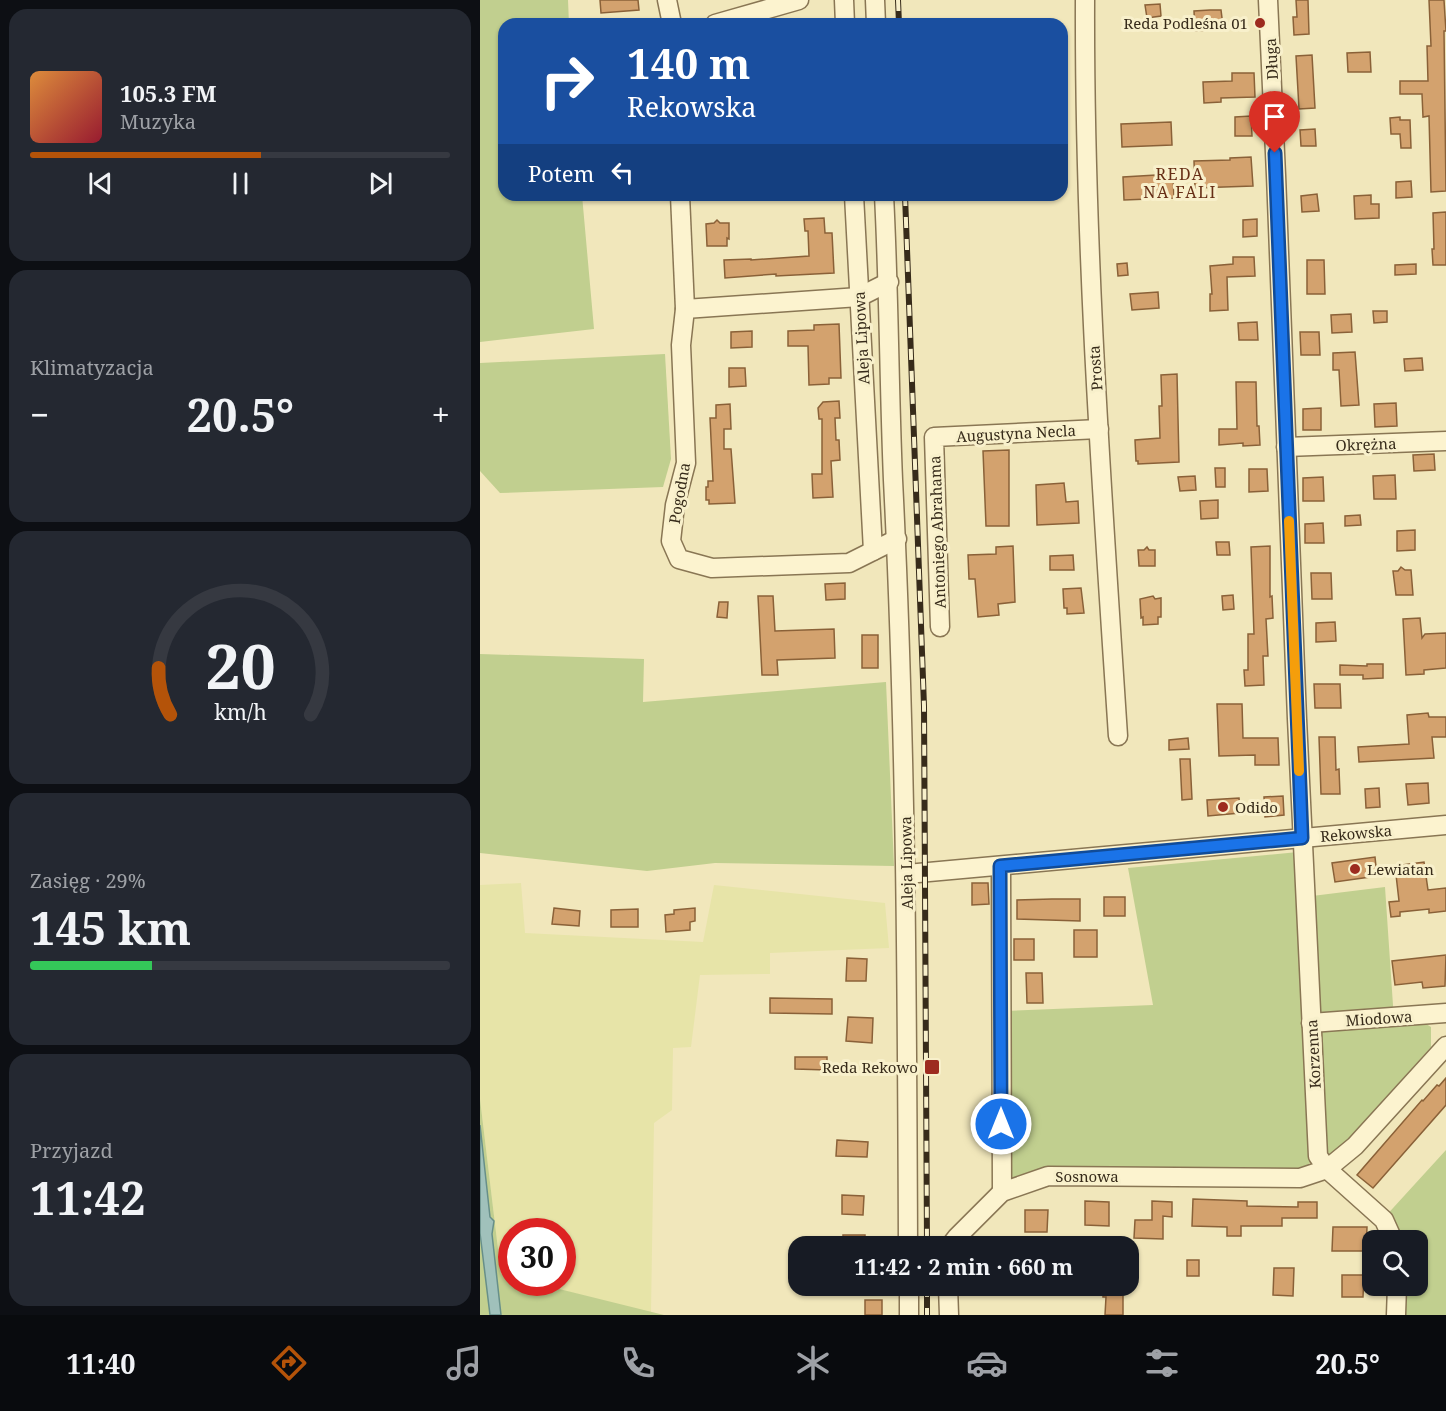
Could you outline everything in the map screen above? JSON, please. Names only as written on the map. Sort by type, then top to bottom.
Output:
[{"type":"street","points":[[667,0],[671,18]]},
{"type":"street","points":[[736,18],[799,0]]},
{"type":"street","points":[[844,0],[845,18]]},
{"type":"street","points":[[874,0],[876,18]]},
{"type":"street","name":"Prosta","points":[[1085,0],[1090,281],[1118,736]]},
{"type":"street","name":"Długa","points":[[1268,0],[1302,838]]},
{"type":"street","name":"Pogodna","points":[[680,201],[685,309],[681,345],[686,463],[675,505],[670,541],[679,559],[712,568],[849,563],[897,539]]},
{"type":"street","name":"Aleja Lipowa","points":[[854,201],[873,551]]},
{"type":"street","name":"Aleja Lipowa","points":[[884,201],[889,282],[893,480],[897,539],[907,874],[908,1236]]},
{"type":"street","points":[[685,309],[859,297],[889,282]]},
{"type":"street","name":"Augustyna Necla","points":[[934,437],[1099,429]]},
{"type":"street","name":"Antoniego Abrahama","points":[[934,437],[940,627]]},
{"type":"street","name":"Okrężna","points":[[1286,447],[1446,441]]},
{"type":"street","points":[[869,480],[893,480]]},
{"type":"street","name":"Rekowska","points":[[907,874],[1446,825]]},
{"type":"street","name":"Korzenna","points":[[1302,838],[1318,1156],[1327,1169],[1384,1220],[1388,1230]]},
{"type":"street","points":[[958,1236],[1002,1192],[1000,866]]},
{"type":"street","name":"Miodowa","points":[[1311,1023],[1446,1013]]},
{"type":"street","name":"Sosnowa","points":[[1002,1192],[1048,1176],[1300,1178],[1327,1169],[1355,1146],[1446,1046]]},
{"type":"street","points":[[909,1296],[909,1315]]},
{"type":"street","points":[[948,1296],[949,1315]]},
{"type":"street","points":[[1396,1315],[1397,1296]]},
{"type":"shaded area","points":[[521,883],[525,933],[703,942],[714,885],[885,903],[889,948],[770,953],[770,974],[700,975],[691,1047],[673,1048],[672,1110],[654,1123],[651,1313],[576,1294],[576,1218],[498,1218],[498,1249],[480,1099],[480,885]]},
{"type":"green space","points":[[480,0],[568,0],[569,18],[498,18],[498,201],[583,201],[594,329],[480,342]]},
{"type":"green space","points":[[665,354],[671,459],[663,487],[500,493],[480,471],[480,363]]},
{"type":"green space","points":[[480,654],[644,659],[643,702],[886,682],[894,866],[715,863],[647,871],[480,853]]},
{"type":"green space","points":[[1298,852],[1310,1162],[1307,1169],[1023,1181],[1011,1178],[1006,1011],[1153,1005],[1128,868]]},
{"type":"green space","points":[[1385,887],[1394,1020],[1415,1017],[1431,1027],[1431,1047],[1337,1152],[1330,1155],[1325,1148],[1312,896]]},
{"type":"green space","points":[[480,1099],[498,1249],[498,1296],[576,1296],[576,1293],[664,1315],[480,1315]]},
{"type":"green space","points":[[1446,1150],[1446,1315],[1388,1315],[1389,1296],[1428,1296],[1428,1230],[1385,1230],[1383,1219]]},
{"type":"water","points":[[480,1125],[490,1217],[494,1221],[492,1234],[501,1315],[490,1315],[480,1233]]},
{"type":"building","points":[[600,0],[638,0],[639,10],[601,13]]},
{"type":"building","points":[[1296,0],[1308,0],[1309,34],[1294,35],[1293,17],[1297,17]]},
{"type":"building","points":[[1429,0],[1444,0],[1446,31],[1444,31],[1446,191],[1431,192],[1429,116],[1423,117],[1422,94],[1400,94],[1400,81],[1428,81],[1427,46],[1431,46]]},
{"type":"building","points":[[1160,4],[1161,16],[1147,18],[1145,5]]},
{"type":"building","points":[[1221,10],[1222,18],[1219,21],[1211,21],[1211,30],[1195,31],[1194,11]]},
{"type":"building","points":[[1370,52],[1371,72],[1348,72],[1347,53]]},
{"type":"building","points":[[1312,55],[1315,108],[1299,109],[1296,56]]},
{"type":"building","points":[[1232,73],[1254,73],[1255,97],[1221,98],[1221,102],[1204,103],[1203,82],[1232,81]]},
{"type":"building","points":[[1251,116],[1252,136],[1235,136],[1235,117]]},
{"type":"building","points":[[1400,117],[1400,120],[1410,120],[1411,148],[1401,148],[1400,134],[1391,134],[1390,118]]},
{"type":"building","points":[[1171,122],[1172,145],[1122,147],[1121,124]]},
{"type":"building","points":[[1315,129],[1316,146],[1301,146],[1300,130]]},
{"type":"building","points":[[1251,157],[1253,186],[1195,188],[1194,161]]},
{"type":"building","points":[[1173,174],[1174,198],[1124,200],[1123,177]]},
{"type":"building","points":[[1411,181],[1412,197],[1396,198],[1396,182]]},
{"type":"building","points":[[1317,194],[1319,211],[1302,212],[1301,196]]},
{"type":"building","points":[[1371,195],[1371,204],[1379,204],[1379,218],[1355,219],[1354,196]]},
{"type":"building","points":[[1446,212],[1446,265],[1433,265],[1433,213]]},
{"type":"building","points":[[824,218],[825,233],[832,233],[834,273],[725,278],[724,260],[809,256],[808,231],[805,231],[804,219]]},
{"type":"building","points":[[1257,219],[1257,236],[1243,237],[1243,220]]},
{"type":"building","points":[[717,220],[720,223],[729,223],[727,246],[707,246],[706,224]]},
{"type":"building","points":[[1233,257],[1254,257],[1255,276],[1227,277],[1228,310],[1210,311],[1210,294],[1212,294],[1210,266],[1233,264]]},
{"type":"building","points":[[1307,260],[1324,260],[1325,294],[1307,294]]},
{"type":"building","points":[[1127,263],[1128,275],[1118,276],[1117,264]]},
{"type":"building","points":[[1416,264],[1416,274],[1395,275],[1395,265]]},
{"type":"building","points":[[1158,292],[1159,308],[1132,310],[1130,294]]},
{"type":"building","points":[[1373,311],[1387,311],[1387,322],[1374,323]]},
{"type":"building","points":[[1351,314],[1352,332],[1332,333],[1331,315]]},
{"type":"building","points":[[1257,322],[1258,340],[1239,340],[1238,323]]},
{"type":"building","points":[[839,324],[841,378],[829,378],[829,384],[809,385],[808,346],[788,346],[788,331],[814,330],[814,325]]},
{"type":"building","points":[[752,331],[752,347],[731,348],[731,332]]},
{"type":"building","points":[[1300,332],[1319,332],[1320,355],[1301,355]]},
{"type":"building","points":[[1355,352],[1359,405],[1341,406],[1339,370],[1333,370],[1333,353]]},
{"type":"building","points":[[1422,358],[1423,370],[1405,371],[1404,359]]},
{"type":"building","points":[[729,368],[745,368],[746,386],[729,387]]},
{"type":"building","points":[[1177,374],[1179,462],[1138,464],[1135,440],[1160,438],[1161,375]]},
{"type":"building","points":[[1236,382],[1256,382],[1260,445],[1243,446],[1243,443],[1219,445],[1219,429],[1237,429]]},
{"type":"building","points":[[839,401],[840,418],[835,418],[840,460],[831,461],[833,497],[813,498],[812,474],[822,474],[822,419],[819,419],[818,408],[823,402]]},
{"type":"building","points":[[1396,403],[1397,426],[1375,427],[1374,404]]},
{"type":"building","points":[[730,404],[731,429],[724,429],[724,449],[731,449],[735,503],[709,504],[709,500],[706,500],[706,487],[708,487],[708,481],[713,481],[710,418],[716,418],[716,405]]},
{"type":"building","points":[[1321,408],[1321,430],[1303,430],[1303,409]]},
{"type":"building","points":[[1009,450],[1009,526],[986,526],[983,451]]},
{"type":"building","points":[[1434,454],[1435,470],[1414,471],[1413,455]]},
{"type":"building","points":[[1215,468],[1225,468],[1225,487],[1216,487]]},
{"type":"building","points":[[1249,469],[1267,469],[1268,491],[1249,492]]},
{"type":"building","points":[[1395,475],[1396,499],[1374,499],[1373,476]]},
{"type":"building","points":[[1195,476],[1196,490],[1180,491],[1178,477]]},
{"type":"building","points":[[1323,477],[1324,501],[1303,501],[1303,478]]},
{"type":"building","points":[[1064,483],[1066,502],[1078,501],[1079,523],[1037,525],[1036,485]]},
{"type":"building","points":[[1218,500],[1218,518],[1201,519],[1200,501]]},
{"type":"building","points":[[1360,515],[1361,525],[1345,526],[1345,516]]},
{"type":"building","points":[[1323,523],[1324,543],[1305,543],[1305,524]]},
{"type":"building","points":[[1415,530],[1415,550],[1397,551],[1397,531]]},
{"type":"building","points":[[1216,542],[1229,542],[1230,555],[1217,555]]},
{"type":"building","points":[[1013,546],[1015,602],[998,604],[999,615],[978,617],[975,579],[969,579],[968,555],[996,554],[996,547]]},
{"type":"building","points":[[1270,546],[1270,597],[1272,596],[1273,618],[1266,619],[1268,656],[1263,656],[1264,685],[1245,686],[1244,670],[1248,670],[1248,634],[1254,634],[1251,547]]},
{"type":"building","points":[[1147,547],[1149,550],[1155,550],[1155,566],[1139,566],[1138,550],[1144,550]]},
{"type":"building","points":[[1073,555],[1074,570],[1050,570],[1050,556]]},
{"type":"building","points":[[1401,567],[1411,570],[1413,595],[1396,595],[1393,571],[1398,571]]},
{"type":"building","points":[[1311,573],[1331,573],[1332,599],[1312,599]]},
{"type":"building","points":[[845,583],[845,599],[826,600],[825,584]]},
{"type":"building","points":[[1081,588],[1084,613],[1067,614],[1067,608],[1064,608],[1063,589]]},
{"type":"building","points":[[1233,595],[1234,609],[1223,610],[1222,596]]},
{"type":"building","points":[[758,596],[773,596],[775,631],[834,629],[835,658],[777,660],[778,675],[762,675]]},
{"type":"building","points":[[1153,596],[1155,599],[1161,598],[1161,617],[1158,617],[1158,624],[1143,625],[1140,599]]},
{"type":"building","points":[[719,602],[728,602],[727,618],[717,617]]},
{"type":"building","points":[[1420,618],[1422,638],[1425,634],[1446,633],[1446,668],[1424,670],[1424,674],[1406,675],[1403,619]]},
{"type":"building","points":[[1335,622],[1336,641],[1316,642],[1316,623]]},
{"type":"building","points":[[862,635],[878,635],[878,668],[862,668]]},
{"type":"building","points":[[1367,664],[1383,664],[1383,678],[1363,679],[1363,675],[1340,675],[1340,665],[1367,666]]},
{"type":"building","points":[[1314,684],[1340,684],[1341,708],[1315,708]]},
{"type":"building","points":[[1217,704],[1242,704],[1243,738],[1278,738],[1279,765],[1255,765],[1255,755],[1219,756]]},
{"type":"building","points":[[1428,713],[1429,717],[1446,717],[1446,737],[1432,737],[1434,758],[1359,762],[1358,747],[1409,744],[1407,715]]},
{"type":"building","points":[[1319,737],[1335,737],[1336,770],[1339,769],[1340,794],[1321,794]]},
{"type":"building","points":[[1188,738],[1189,749],[1169,750],[1169,740]]},
{"type":"building","points":[[1180,759],[1190,759],[1192,799],[1182,800]]},
{"type":"building","points":[[1428,783],[1429,803],[1408,805],[1406,784]]},
{"type":"building","points":[[1379,788],[1380,807],[1366,808],[1365,789]]},
{"type":"building","points":[[1283,796],[1284,815],[1265,817],[1264,797]]},
{"type":"building","name":"Odido","points":[[1239,798],[1240,813],[1208,816],[1207,800]]},
{"type":"building","name":"Lewiatan","points":[[1375,857],[1377,876],[1335,882],[1332,863]]},
{"type":"building","points":[[1424,862],[1428,890],[1446,888],[1446,911],[1429,913],[1429,909],[1400,912],[1400,916],[1391,917],[1389,902],[1399,901],[1395,866]]},
{"type":"building","points":[[972,883],[988,883],[989,904],[972,905]]},
{"type":"building","points":[[1104,897],[1125,897],[1125,916],[1104,916]]},
{"type":"building","points":[[1080,899],[1080,921],[1017,919],[1017,900]]},
{"type":"building","points":[[554,908],[580,911],[579,926],[552,924]]},
{"type":"building","points":[[695,908],[695,921],[690,922],[690,930],[666,932],[665,915],[674,914],[674,910]]},
{"type":"building","points":[[638,909],[638,927],[611,927],[611,910]]},
{"type":"building","points":[[1074,930],[1097,930],[1097,957],[1074,957]]},
{"type":"building","points":[[1014,939],[1034,939],[1034,960],[1014,960]]},
{"type":"building","points":[[1446,955],[1445,986],[1423,988],[1422,982],[1395,985],[1392,961]]},
{"type":"building","points":[[847,958],[867,959],[866,981],[846,981]]},
{"type":"building","points":[[1026,973],[1042,973],[1043,1003],[1027,1003]]},
{"type":"building","points":[[770,998],[832,999],[832,1014],[770,1013]]},
{"type":"building","points":[[848,1017],[873,1018],[872,1043],[846,1041]]},
{"type":"building","points":[[795,1057],[827,1057],[827,1070],[795,1069]]},
{"type":"building","points":[[1446,1078],[1446,1105],[1373,1188],[1357,1175],[1422,1100]]},
{"type":"building","points":[[837,1140],[868,1142],[867,1157],[836,1156]]},
{"type":"building","points":[[842,1195],[864,1196],[863,1215],[842,1214]]},
{"type":"building","points":[[1193,1199],[1247,1201],[1247,1206],[1298,1207],[1298,1202],[1317,1202],[1317,1218],[1282,1218],[1282,1226],[1241,1226],[1241,1236],[1227,1236],[1227,1227],[1192,1226]]},
{"type":"building","points":[[1085,1201],[1109,1202],[1109,1226],[1085,1225]]},
{"type":"building","points":[[1152,1201],[1172,1202],[1172,1217],[1163,1216],[1163,1239],[1134,1236],[1135,1220],[1152,1220]]},
{"type":"building","points":[[1025,1210],[1048,1210],[1047,1232],[1025,1232]]},
{"type":"building","points":[[1333,1227],[1367,1227],[1367,1230],[1362,1230],[1362,1251],[1332,1251]]},
{"type":"building","points":[[1187,1260],[1199,1260],[1199,1276],[1187,1276]]},
{"type":"building","points":[[1274,1268],[1294,1268],[1293,1296],[1273,1295]]},
{"type":"building","points":[[1342,1275],[1362,1275],[1363,1297],[1342,1297]]},
{"type":"building","points":[[1123,1296],[1123,1315],[1105,1315],[1106,1297],[1103,1297]]},
{"type":"building","points":[[865,1300],[882,1300],[882,1315],[865,1315]]},
{"type":"railway","points":[[898,0],[899,18]]},
{"type":"railway","points":[[905,201],[924,706],[927,1236]]},
{"type":"railway","points":[[927,1296],[927,1315]]},
{"type":"slow traffic","points":[[1289,521],[1299,771]]},
{"type":"place","name":"Reda Podleśna 01","points":[[1260,23]]},
{"type":"place","name":"Odido","points":[[1223,807]]},
{"type":"place","name":"Lewiatan","points":[[1355,869]]},
{"type":"place","name":"Reda Rekowo","points":[[932,1067]]},
{"type":"district","name":"REDA NA FALI","points":[[1180,183]]},
{"type":"route","points":[[1001,1124],[1000,866],[1302,838],[1275,153]]}]
